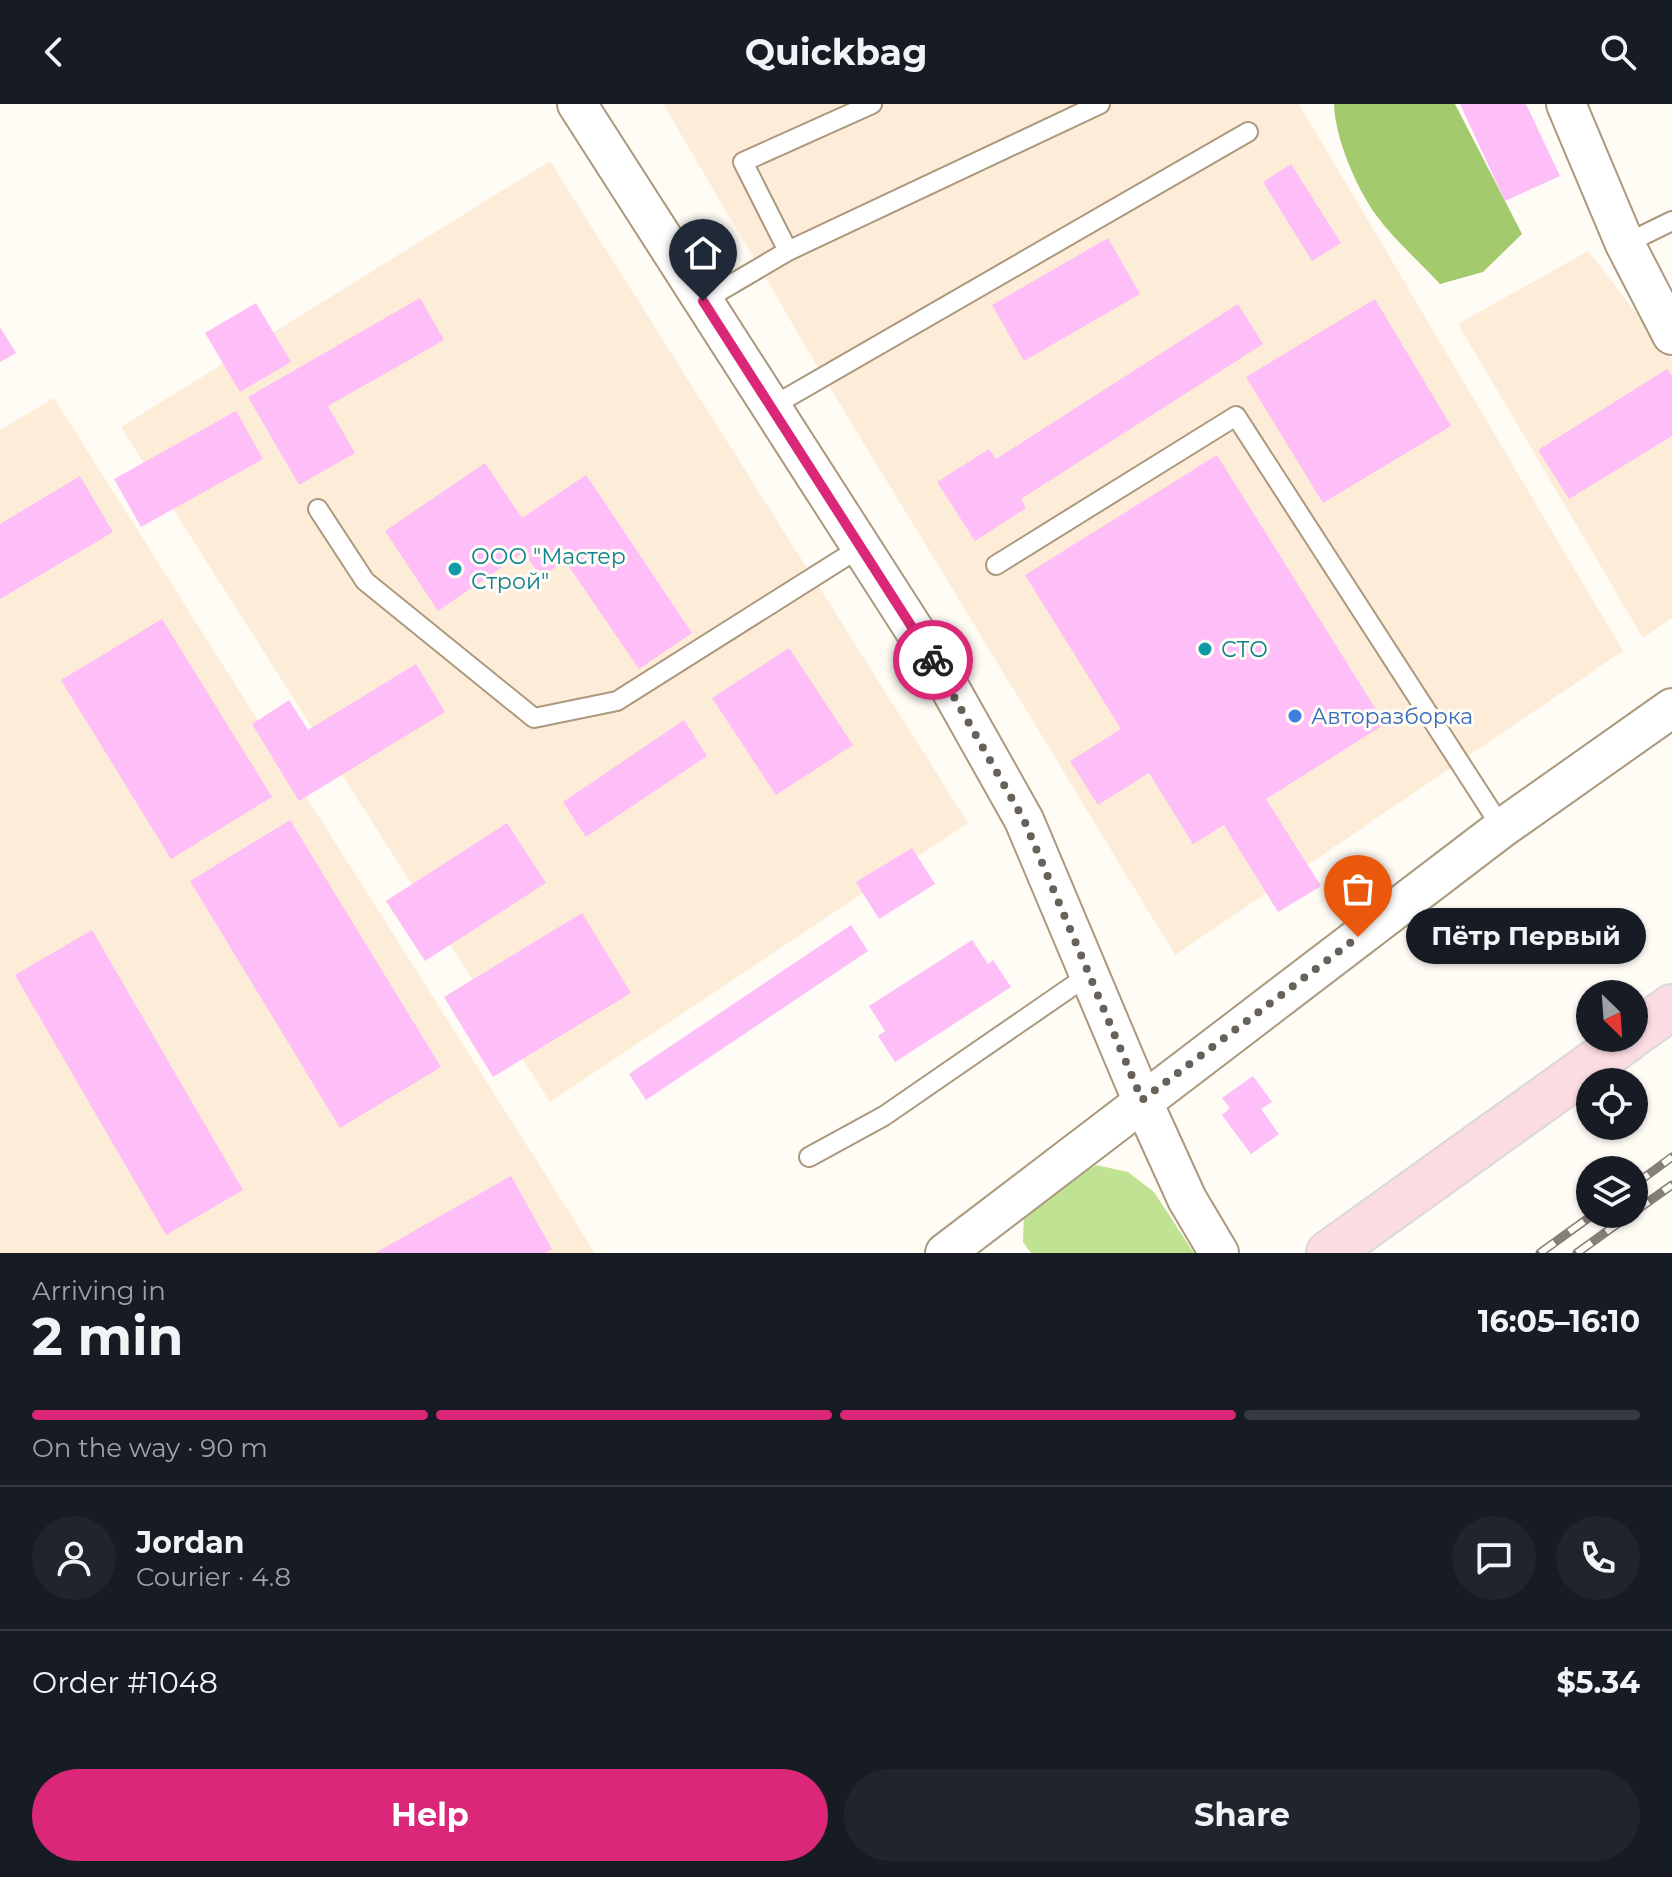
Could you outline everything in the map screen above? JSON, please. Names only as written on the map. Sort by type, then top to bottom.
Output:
[{"type":"main road","points":[[1648,1024],[1672,1007]]},
{"type":"main road","points":[[1329,1253],[1609,1052]]},
{"type":"street","points":[[577,104],[938,667],[1024,820],[1142,1100],[1187,1199],[1219,1253]]},
{"type":"street","points":[[1566,104],[1625,244],[1672,335]]},
{"type":"street","points":[[945,1253],[1502,828],[1672,708]]},
{"type":"lane","points":[[788,251],[743,162],[872,104]]},
{"type":"lane","points":[[703,301],[788,251],[1100,104]]},
{"type":"lane","points":[[771,407],[1248,132]]},
{"type":"lane","points":[[1625,244],[1672,221]]},
{"type":"lane","points":[[996,565],[1236,416],[1502,828]]},
{"type":"lane","points":[[318,509],[365,581],[534,718],[617,701],[861,547]]},
{"type":"lane","points":[[809,1157],[884,1116],[1090,974]]},
{"type":"shaded area","points":[[663,104],[1299,104],[1623,651],[1175,955],[832,391]]},
{"type":"shaded area","points":[[550,161],[968,823],[550,1102],[121,427]]},
{"type":"shaded area","points":[[1588,251],[1672,359],[1672,618],[1643,638],[1458,324]]},
{"type":"shaded area","points":[[54,398],[595,1253],[0,1253],[0,430]]},
{"type":"green space","points":[[1334,104],[1455,104],[1522,234],[1483,272],[1440,284],[1368,204],[1342,147]]},
{"type":"green space","points":[[1096,1165],[1128,1172],[1154,1192],[1194,1253],[1031,1253],[1023,1242],[1024,1212]]},
{"type":"building","points":[[1460,104],[1526,104],[1560,176],[1505,201]]},
{"type":"building","points":[[1291,164],[1341,243],[1312,261],[1263,182]]},
{"type":"building","points":[[1108,238],[1140,294],[1024,361],[992,305]]},
{"type":"building","points":[[420,298],[444,340],[328,406],[355,453],[299,485],[248,397]]},
{"type":"building","points":[[1375,299],[1451,426],[1323,503],[1246,377]]},
{"type":"building","points":[[256,303],[291,362],[240,392],[205,333]]},
{"type":"building","points":[[1238,304],[1263,344],[1021,499],[1026,508],[975,541],[937,482],[989,449],[996,459]]},
{"type":"building","points":[[0,327],[16,353],[0,362]]},
{"type":"building","points":[[1667,369],[1672,376],[1672,436],[1569,499],[1538,450]]},
{"type":"building","points":[[236,411],[263,459],[141,527],[114,479]]},
{"type":"building","name":"СТО","points":[[1217,455],[1385,724],[1266,799],[1321,886],[1278,912],[1224,825],[1193,844],[1149,773],[1098,805],[1070,761],[1121,729],[1025,575]]},
{"type":"building","name":"ООО \"Мастер Строй\"","points":[[485,463],[522,518],[586,475],[692,633],[639,669],[565,561],[541,577],[524,552],[438,611],[385,531]]},
{"type":"building","points":[[80,476],[113,532],[0,599],[0,524]]},
{"type":"building","points":[[162,619],[272,797],[171,859],[61,680]]},
{"type":"building","points":[[789,648],[853,745],[776,795],[712,698]]},
{"type":"building","points":[[416,664],[445,712],[299,801],[252,724],[289,700],[308,730]]},
{"type":"building","points":[[684,720],[707,756],[586,837],[563,802]]},
{"type":"building","points":[[290,820],[441,1067],[340,1128],[190,881]]},
{"type":"building","points":[[507,823],[546,883],[425,961],[386,901]]},
{"type":"building","points":[[912,848],[935,884],[879,919],[856,882]]},
{"type":"building","points":[[582,913],[631,993],[493,1077],[444,997]]},
{"type":"building","points":[[851,925],[868,951],[646,1100],[629,1074]]},
{"type":"building","points":[[92,930],[243,1190],[166,1235],[15,975]]},
{"type":"building","points":[[972,940],[988,964],[993,960],[1011,987],[895,1062],[878,1036],[885,1031],[869,1006]]},
{"type":"building","points":[[1253,1076],[1272,1102],[1261,1109],[1279,1134],[1251,1154],[1222,1115],[1230,1108],[1222,1098]]},
{"type":"building","points":[[511,1176],[552,1249],[546,1253],[375,1253]]},
{"type":"railway","points":[[1648,1175],[1672,1157]]},
{"type":"railway","points":[[1648,1202],[1672,1185]]},
{"type":"railway","points":[[1540,1253],[1576,1227]]},
{"type":"railway","points":[[1577,1253],[1612,1228]]},
{"type":"way so far","points":[[933,660],[1024,820],[1142,1100],[1358,937]]},
{"type":"place","name":"ООО \"Мастер Строй\"","points":[[455,569]]},
{"type":"place","name":"СТО","points":[[1205,649]]},
{"type":"place","name":"Авторазборка","points":[[1295,716]]},
{"type":"place","name":"Пётр Первый","points":[[1358,937]]},
{"type":"route","points":[[703,301],[933,660]]}]
